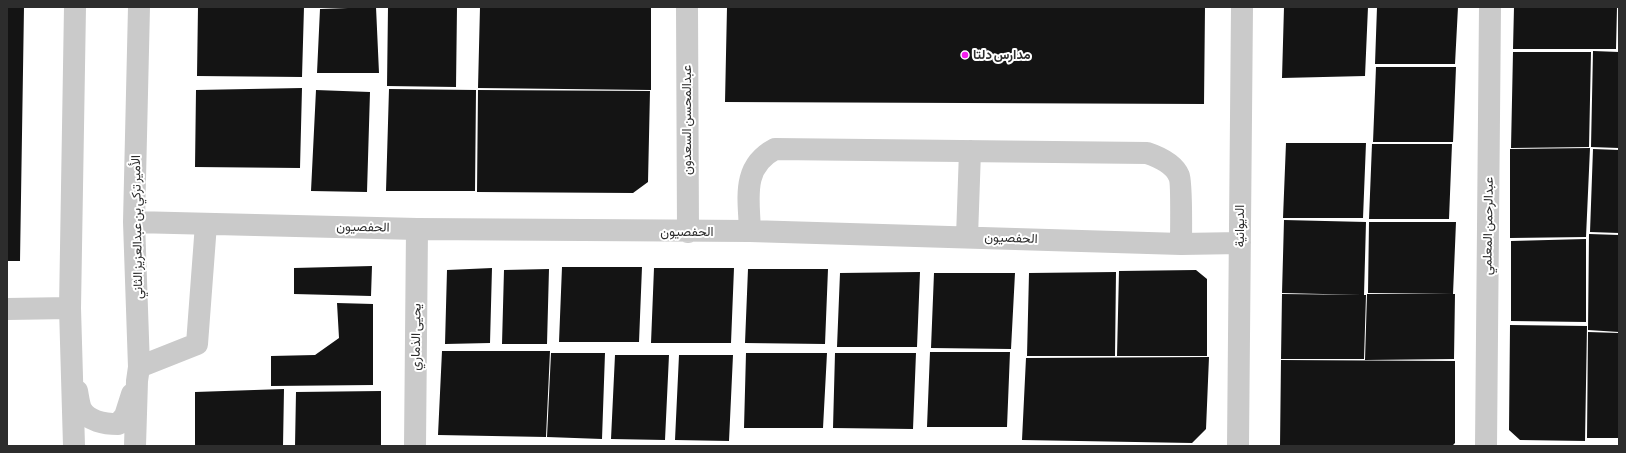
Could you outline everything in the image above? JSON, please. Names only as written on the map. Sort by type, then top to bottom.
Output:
[{"type":"street","points":[[74,446],[73,370],[70,308],[75,7]]},
{"type":"street","name":"الأمير تركي بن عبدالعزيز الثاني","points":[[135,446],[138,374],[134,222],[139,7]]},
{"type":"street","name":"عبدالمحسن السعدون","points":[[687,7],[688,232]]},
{"type":"street","name":"الديوانية","points":[[1238,446],[1242,7]]},
{"type":"street","name":"عبدالرحمن المعلمي","points":[[1486,446],[1490,7]]},
{"type":"street","points":[[750,231],[748,185],[755,167],[764,155],[775,149],[1147,153],[1160,158],[1171,166],[1180,176],[1181,244]]},
{"type":"street","points":[[967,236],[970,151]]},
{"type":"street","name":"الحفصيون","points":[[134,222],[417,229],[688,232],[750,231],[967,236],[1181,244],[1240,243]]},
{"type":"street","points":[[73,370],[81,409],[94,420],[109,424],[118,424],[125,416],[138,374],[198,344],[206,224]]},
{"type":"street","name":"يحيى الذماري","points":[[415,446],[417,229]]},
{"type":"street","points":[[7,308],[70,308]]},
{"type":"building","points":[[7,7],[24,7],[20,261],[7,261]]},
{"type":"building","points":[[198,7],[304,7],[302,77],[197,76]]},
{"type":"building","points":[[376,7],[379,73],[317,73],[320,9]]},
{"type":"building","points":[[388,7],[457,7],[456,87],[387,86]]},
{"type":"building","points":[[480,7],[651,7],[651,90],[478,88]]},
{"type":"building","name":"مدارس دلتا","points":[[727,7],[1205,7],[1204,104],[725,102]]},
{"type":"building","points":[[1284,7],[1368,7],[1365,76],[1282,78]]},
{"type":"building","points":[[1377,7],[1458,7],[1455,64],[1375,64]]},
{"type":"building","points":[[1514,7],[1617,7],[1616,49],[1513,49]]},
{"type":"building","points":[[1593,51],[1619,52],[1619,148],[1591,147]]},
{"type":"building","points":[[1513,52],[1591,52],[1589,147],[1511,148]]},
{"type":"building","points":[[1376,67],[1456,67],[1453,142],[1373,142]]},
{"type":"building","points":[[302,88],[300,168],[195,167],[196,90]]},
{"type":"building","points":[[389,89],[476,90],[475,191],[386,191]]},
{"type":"building","points":[[316,90],[370,92],[367,192],[311,191]]},
{"type":"building","points":[[478,90],[650,91],[648,182],[633,193],[477,192]]},
{"type":"building","points":[[1286,143],[1366,143],[1363,218],[1283,218]]},
{"type":"building","points":[[1372,144],[1452,144],[1449,219],[1369,219]]},
{"type":"building","points":[[1590,148],[1586,237],[1510,238],[1510,149]]},
{"type":"building","points":[[1593,149],[1619,150],[1619,233],[1590,232]]},
{"type":"building","points":[[1284,220],[1366,222],[1364,295],[1282,293]]},
{"type":"building","points":[[1369,222],[1456,222],[1453,294],[1368,293]]},
{"type":"building","points":[[1589,234],[1619,235],[1619,332],[1588,330]]},
{"type":"building","points":[[1586,239],[1586,322],[1511,321],[1511,241]]},
{"type":"building","points":[[372,266],[371,296],[294,294],[294,268]]},
{"type":"building","points":[[562,267],[642,267],[639,342],[559,342]]},
{"type":"building","points":[[492,268],[490,343],[445,344],[447,270]]},
{"type":"building","points":[[654,268],[734,268],[731,343],[651,343]]},
{"type":"building","points":[[549,269],[547,344],[502,344],[504,270]]},
{"type":"building","points":[[748,269],[828,269],[825,344],[745,343]]},
{"type":"building","points":[[1196,270],[1207,279],[1207,356],[1117,356],[1119,271]]},
{"type":"building","points":[[920,272],[917,347],[837,347],[840,273]]},
{"type":"building","points":[[1116,272],[1115,356],[1027,356],[1029,273]]},
{"type":"building","points":[[934,273],[1015,273],[1011,349],[931,348]]},
{"type":"building","points":[[1282,294],[1366,295],[1364,359],[1281,359]]},
{"type":"building","points":[[1367,294],[1455,294],[1454,359],[1365,360]]},
{"type":"building","points":[[337,303],[373,304],[373,385],[271,386],[271,356],[315,355],[339,338]]},
{"type":"building","points":[[1510,325],[1587,326],[1585,441],[1520,440],[1509,430]]},
{"type":"building","points":[[1588,332],[1619,333],[1619,438],[1587,438]]},
{"type":"building","points":[[442,351],[550,351],[546,437],[438,435]]},
{"type":"building","points":[[930,352],[1010,352],[1007,427],[927,427]]},
{"type":"building","points":[[551,353],[605,353],[602,439],[547,437]]},
{"type":"building","points":[[746,353],[827,353],[823,428],[744,428]]},
{"type":"building","points":[[835,353],[916,353],[913,429],[833,428]]},
{"type":"building","points":[[615,355],[669,355],[665,440],[611,439]]},
{"type":"building","points":[[679,355],[733,355],[729,441],[675,440]]},
{"type":"building","points":[[1209,357],[1206,429],[1192,443],[1022,440],[1026,358]]},
{"type":"building","points":[[1281,360],[1455,361],[1455,443],[1452,446],[1280,446]]},
{"type":"building","points":[[284,389],[283,446],[195,446],[195,392]]},
{"type":"building","points":[[381,391],[381,446],[295,446],[296,392]]},
{"type":"place","name":"مدارس دلتا","points":[[965,55]]}]
